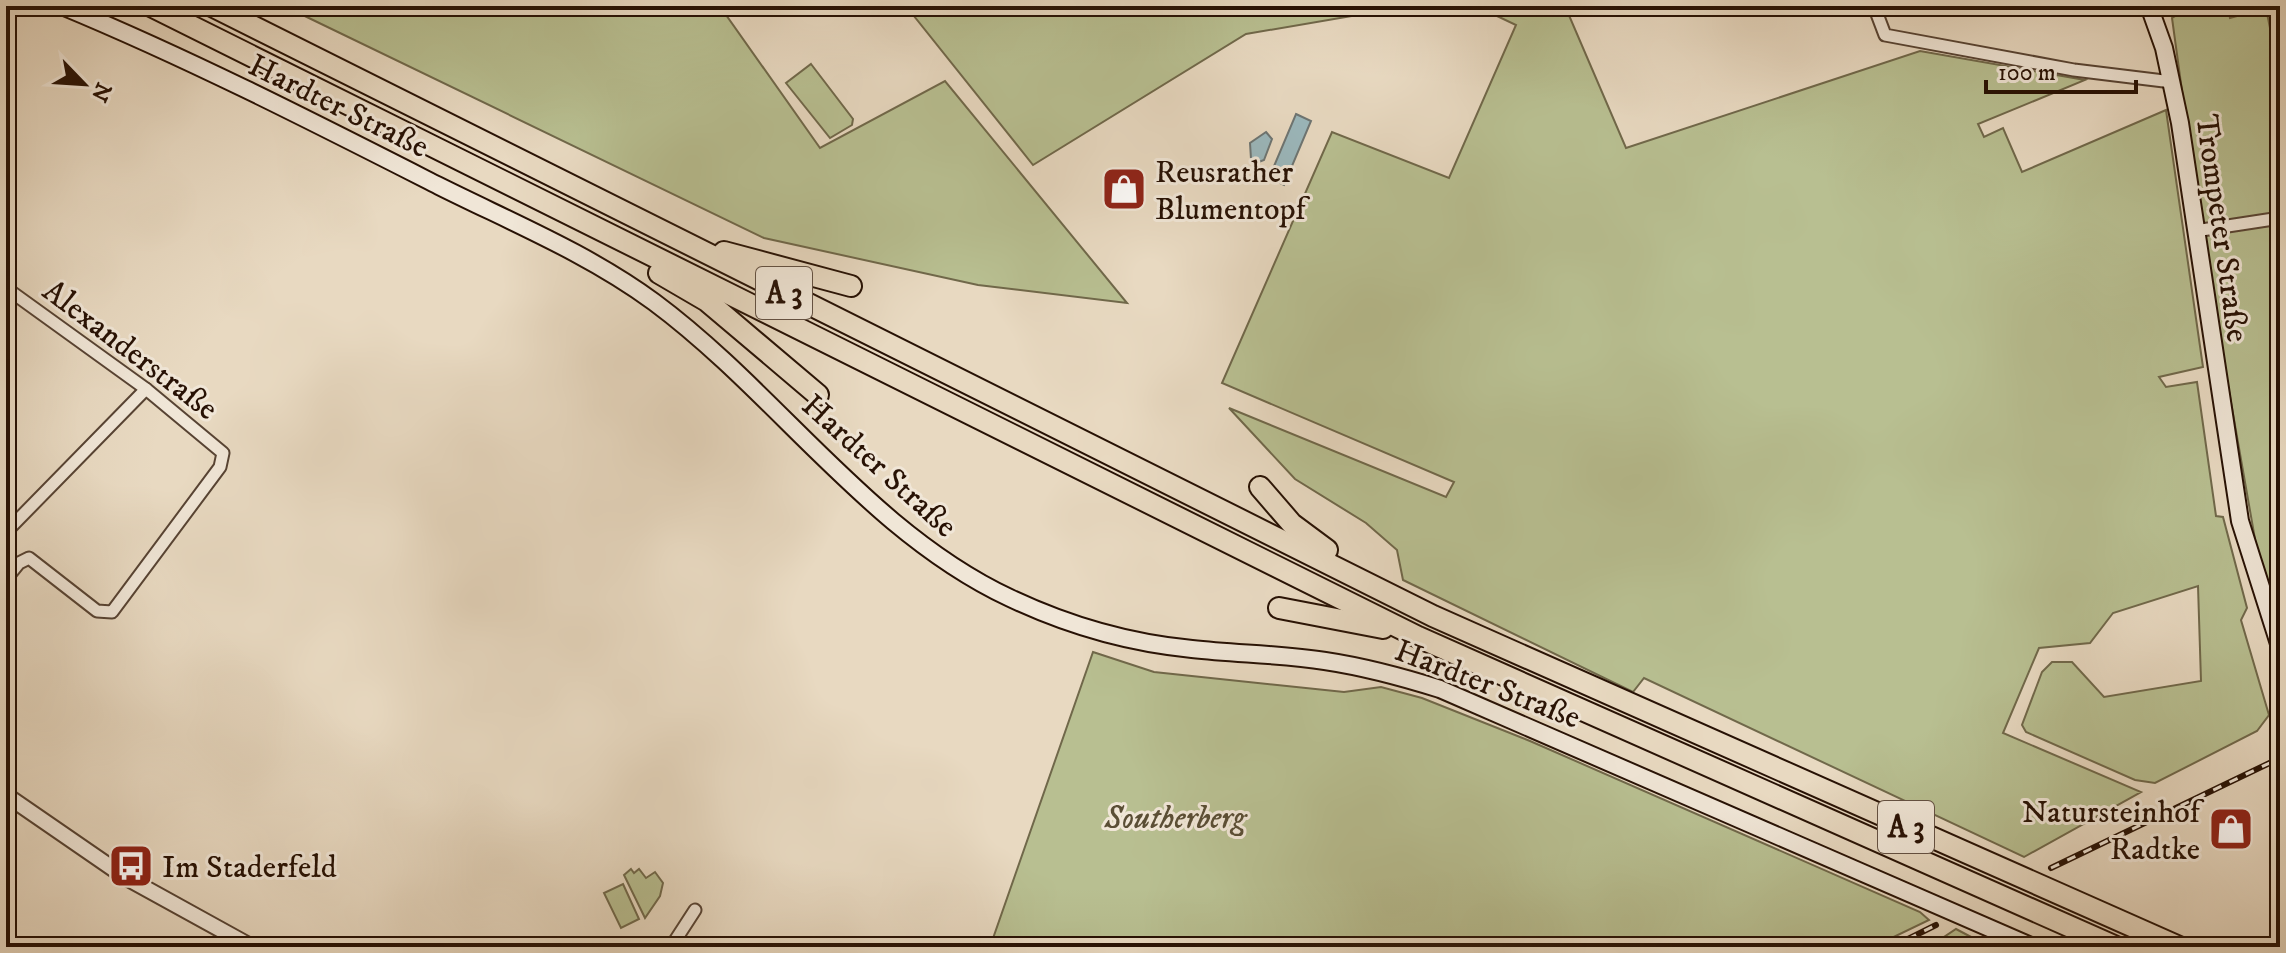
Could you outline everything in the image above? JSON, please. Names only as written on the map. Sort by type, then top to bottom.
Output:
[{"type":"highway","name":"A 3","points":[[151,6],[1418,637],[2116,947]]},
{"type":"highway","name":"A 3","points":[[212,6],[1433,616],[2179,947]]},
{"type":"highway","points":[[661,232],[754,262],[851,286]]},
{"type":"highway","points":[[617,238],[636,261],[707,301],[818,395]]},
{"type":"highway","points":[[1260,487],[1292,524],[1341,558],[1356,577]]},
{"type":"highway","points":[[1279,608],[1337,617],[1418,637]]},
{"type":"main road","name":"Hardter Straße","points":[[62,6],[304,118],[611,274],[649,299],[738,371],[867,498],[908,533],[949,564],[1007,597],[1052,617],[1146,643],[1321,660],[1397,675],[1440,689],[2033,947]]},
{"type":"main road","name":"Trompeter Straße","points":[[2149,6],[2172,82],[2240,521],[2280,647]]},
{"type":"street","points":[[1874,6],[1885,35],[2074,70],[2172,82]]},
{"type":"street","points":[[2195,231],[2280,218]]},
{"type":"street","name":"Alexanderstraße","points":[[6,288],[146,389],[223,453],[220,467],[112,612],[97,611],[29,558],[19,563],[6,579]]},
{"type":"street","points":[[6,532],[146,389]]},
{"type":"street","points":[[7,798],[125,877],[242,945]]},
{"type":"street","points":[[671,947],[695,910]]},
{"type":"green space","points":[[284,6],[734,6],[724,12],[820,148],[945,81],[1127,303],[978,285],[764,238]]},
{"type":"green space","points":[[906,6],[1410,6],[1246,34],[1033,165]]},
{"type":"green space","points":[[1476,6],[1565,6],[1626,148],[1920,51],[2085,80],[1978,124],[1984,137],[2003,128],[2022,172],[2166,110],[2203,367],[2159,377],[2166,387],[2197,382],[2216,516],[2223,517],[2247,608],[2241,620],[2269,715],[2257,731],[2155,783],[2135,780],[2026,732],[2022,725],[2042,672],[2052,662],[2072,662],[2104,697],[2201,681],[2198,586],[2113,613],[2090,643],[2039,648],[2003,733],[2141,792],[2024,857],[1644,678],[1633,692],[1403,580],[1397,550],[1366,523],[1295,479],[1229,408],[1446,497],[1454,482],[1222,383],[1332,132],[1449,178],[1516,25]]},
{"type":"green space","points":[[2193,6],[2228,6],[2230,18],[2266,8],[2280,78],[2280,623],[2259,562],[2202,237],[2172,18]]},
{"type":"green space","points":[[811,64],[853,119],[852,125],[830,138],[786,83]]},
{"type":"green space","name":"Southerberg","points":[[1093,652],[1154,672],[1344,692],[1381,687],[1422,698],[1530,741],[1920,912],[1929,920],[1873,947],[990,947]]},
{"type":"green space","points":[[631,869],[634,873],[639,869],[646,878],[655,872],[663,883],[660,896],[645,918],[624,875]]},
{"type":"green space","points":[[623,884],[639,919],[621,928],[604,893]]},
{"type":"green space","points":[[1956,929],[1990,947],[1929,947]]},
{"type":"water","points":[[1296,114],[1311,121],[1284,185],[1269,178]]},
{"type":"water","points":[[1266,132],[1272,139],[1264,160],[1256,163],[1251,159],[1250,143]]},
{"type":"railway","points":[[2051,868],[2280,758]]},
{"type":"railway","points":[[1892,947],[1936,925]]},
{"type":"place","name":"Reusrather Blumentopf","points":[[1124,189]]},
{"type":"place","name":"Natursteinhof Radtke","points":[[2231,829]]},
{"type":"place","name":"Im Staderfeld","points":[[131,866]]}]
